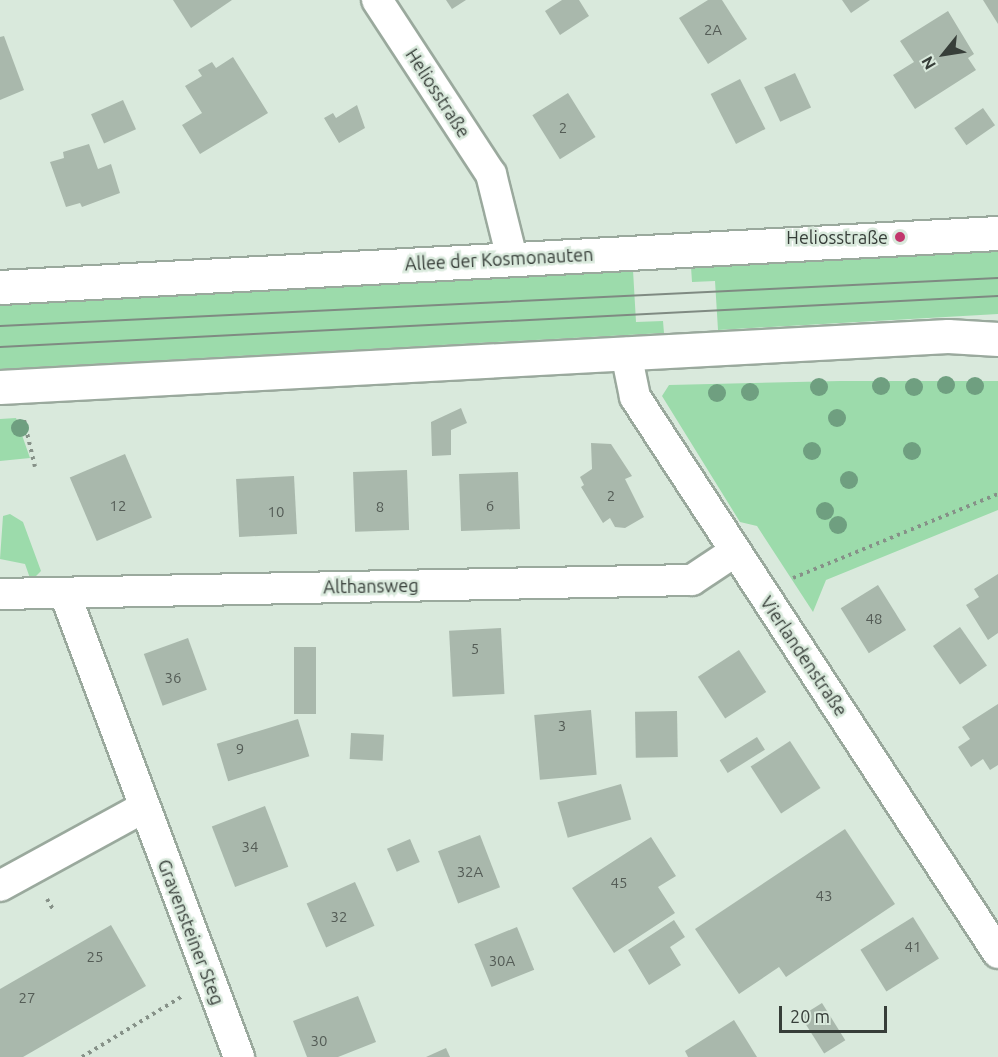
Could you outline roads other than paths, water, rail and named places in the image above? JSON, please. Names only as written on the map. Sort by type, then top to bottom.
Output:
[{"type":"main road","name":"Allee der Kosmonauten","points":[[0,287],[998,233]]},
{"type":"main road","points":[[0,387],[948,336],[998,339]]},
{"type":"street","name":"Heliosstraße","points":[[377,0],[491,174],[512,258]]},
{"type":"street","name":"Vierlandenstraße","points":[[627,353],[635,397],[734,552],[998,953]]},
{"type":"street","name":"Althansweg","points":[[0,594],[692,580],[734,552]]},
{"type":"street","name":"Gravensteiner Steg","points":[[65,594],[239,1057]]},
{"type":"street","points":[[0,886],[144,807]]},
{"type":"tram line","points":[[0,326],[998,278]]},
{"type":"tram line","points":[[0,347],[998,296]]},
{"type":"place","name":"Heliosstraße","points":[[900,237]]}]
